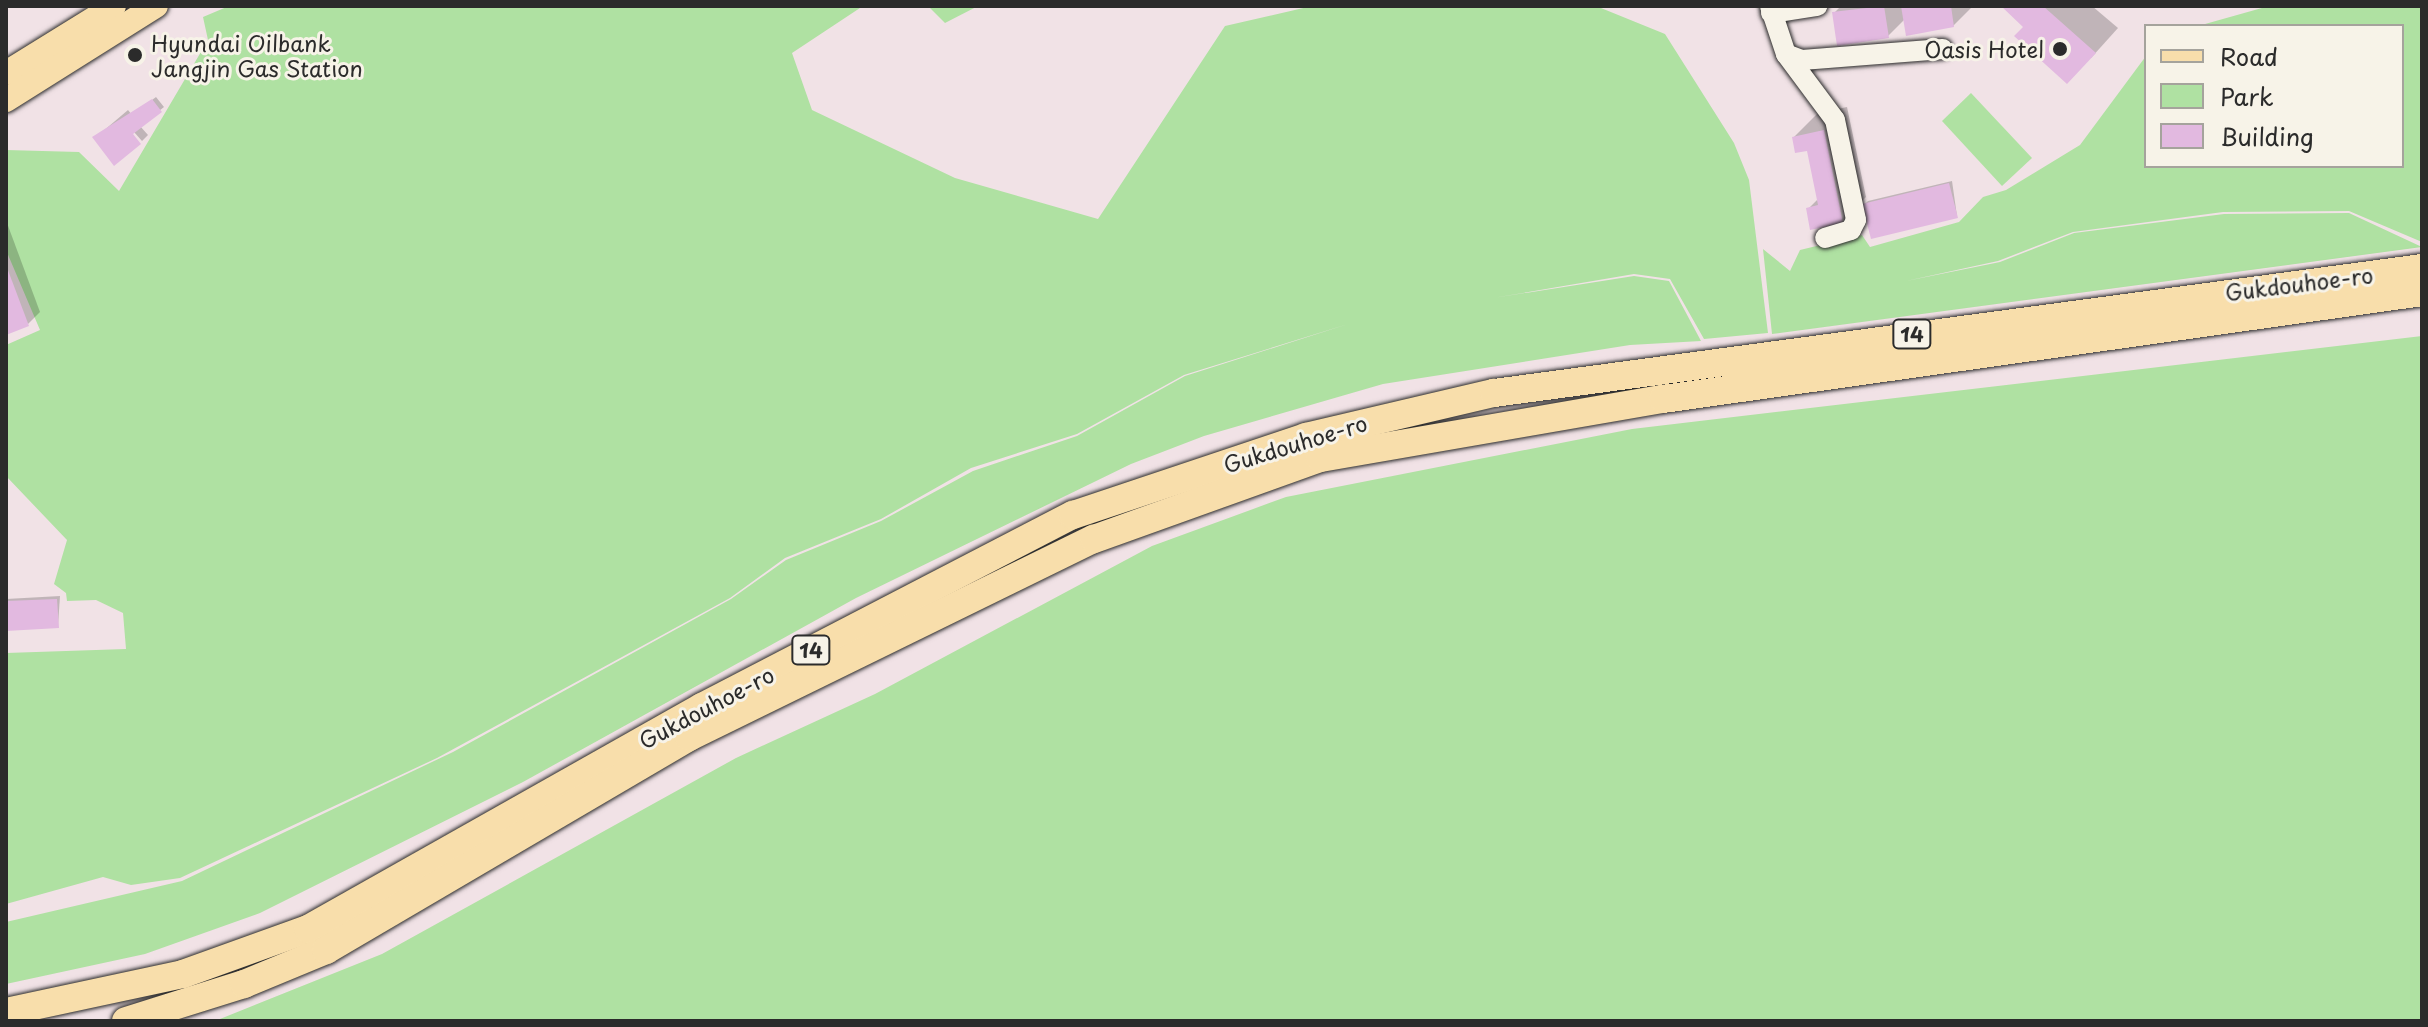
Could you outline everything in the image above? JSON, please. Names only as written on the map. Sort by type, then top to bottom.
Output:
[{"type":"highway","name":"Gukdouhoe-ro","points":[[6,1012],[183,974],[308,929],[702,707],[1073,515],[1306,437],[1494,393],[2177,298],[2422,268]]},
{"type":"highway","name":"Gukdouhoe-ro","points":[[126,1021],[244,984],[326,950],[689,737],[1094,539],[1320,458],[1663,399],[2422,292]]},
{"type":"main road","points":[[6,73],[114,6]]},
{"type":"main road","points":[[6,100],[156,6]]},
{"type":"main road","points":[[6,59],[59,40]]},
{"type":"main road","points":[[6,117],[57,68]]},
{"type":"street","points":[[1817,6],[1771,9],[1786,54],[1835,120],[1856,220],[1851,230],[1825,238]]},
{"type":"street","points":[[1786,54],[1802,60],[1943,49]]},
{"type":"green space","points":[[229,6],[863,6],[792,53],[812,110],[955,178],[1098,219],[1225,26],[1312,6],[1596,6],[1665,34],[1734,143],[1749,180],[1768,333],[1704,339],[1670,279],[1634,274],[1493,298],[1634,276],[1669,281],[1701,341],[1630,345],[1383,384],[1204,436],[1131,464],[856,598],[523,782],[260,913],[145,954],[6,984],[6,922],[182,881],[453,752],[731,599],[786,560],[881,521],[973,471],[1077,436],[1185,376],[1348,324],[1184,375],[1077,434],[971,468],[881,519],[785,558],[730,598],[437,758],[180,878],[131,885],[103,877],[6,904],[6,653],[126,649],[123,613],[96,600],[67,601],[66,593],[54,584],[67,540],[6,476],[6,345],[40,330],[6,250],[6,150],[79,152],[119,191],[208,40],[203,17]]},
{"type":"green space","points":[[928,6],[978,6],[945,23]]},
{"type":"green space","points":[[2269,6],[2422,6],[2422,242],[2349,211],[2223,212],[2073,232],[1998,261],[1906,281],[2000,262],[2074,233],[2224,214],[2349,213],[2422,247],[1772,334],[1763,249],[1790,271],[1800,250],[1862,235],[1870,247],[1959,222],[1983,197],[2006,190],[2080,145],[2144,59],[2144,168],[2404,168],[2404,24],[2205,24]]},
{"type":"green space","points":[[1971,93],[2032,158],[2002,186],[1942,121]]},
{"type":"green space","points":[[2422,336],[2422,1021],[215,1021],[382,954],[736,758],[875,694],[1152,546],[1286,497],[1632,429]]},
{"type":"building","name":"Oasis Hotel","points":[[1884,6],[1889,38],[1837,46],[1832,12]]},
{"type":"building","name":"Oasis Hotel","points":[[1901,6],[1951,6],[1954,27],[1906,36]]},
{"type":"building","name":"Oasis Hotel","points":[[2001,6],[2043,6],[2096,53],[2067,84],[2014,36],[2023,27]]},
{"type":"building","points":[[152,99],[162,112],[133,134],[141,144],[114,166],[92,137]]},
{"type":"building","points":[[1824,130],[1843,223],[1810,230],[1806,208],[1818,205],[1807,151],[1795,153],[1792,137]]},
{"type":"building","points":[[1949,183],[1958,218],[1871,239],[1862,204]]},
{"type":"building","points":[[6,265],[29,326],[6,335]]},
{"type":"building","points":[[57,599],[59,628],[6,631],[6,601]]},
{"type":"place","name":"Oasis Hotel","points":[[2060,49]]},
{"type":"place","name":"Hyundai Oilbank Jangjin Gas Station","points":[[135,55]]}]
